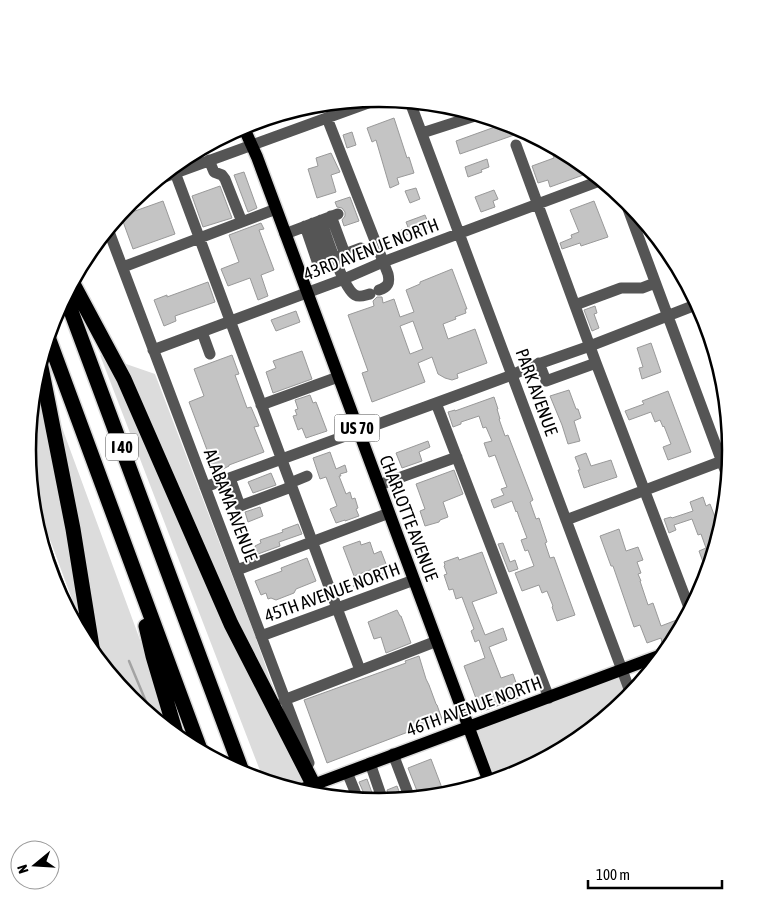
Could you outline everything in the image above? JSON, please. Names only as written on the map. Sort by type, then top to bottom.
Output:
[{"type":"highway","points":[[76,290],[124,379],[231,624],[314,786]]},
{"type":"highway","name":"I 40","points":[[69,305],[239,763]]},
{"type":"highway","name":"I 40","points":[[52,348],[196,740]]},
{"type":"highway","points":[[44,380],[73,529],[90,633]]},
{"type":"highway","points":[[135,574],[153,656],[173,724]]},
{"type":"main road","name":"CHARLOTTE AVENUE","points":[[246,134],[487,776]]},
{"type":"main road","name":"46TH AVENUE NORTH","points":[[320,788],[347,772],[370,763],[651,659]]},
{"type":"street","points":[[187,166],[327,118],[343,109]]},
{"type":"street","name":"PARK AVENUE","points":[[413,109],[628,685]]},
{"type":"street","points":[[322,220],[344,278],[353,293],[363,296],[384,289],[389,283],[389,278],[327,118]]},
{"type":"street","points":[[422,133],[465,118]]},
{"type":"street","points":[[516,145],[687,601]]},
{"type":"street","points":[[209,160],[214,172],[222,175],[225,179],[242,222]]},
{"type":"street","points":[[176,174],[360,670]]},
{"type":"street","name":"43RD AVENUE NORTH","points":[[153,350],[594,183]]},
{"type":"street","points":[[123,267],[276,209]]},
{"type":"street","points":[[632,219],[667,316],[722,450]]},
{"type":"street","points":[[285,234],[322,220]]},
{"type":"street","points":[[322,220],[318,264],[361,248]]},
{"type":"street","name":"ALABAMA AVENUE","points":[[111,236],[262,636],[309,764],[315,787]]},
{"type":"street","points":[[575,306],[621,288],[642,288],[655,282]]},
{"type":"street","points":[[205,487],[436,403],[539,363],[590,346],[690,307]]},
{"type":"street","points":[[202,332],[210,354]]},
{"type":"street","points":[[539,363],[546,381],[596,363]]},
{"type":"street","points":[[261,405],[338,376]]},
{"type":"street","points":[[436,403],[549,698]]},
{"type":"street","points":[[378,485],[457,457]]},
{"type":"street","points":[[566,520],[721,462]]},
{"type":"street","points":[[230,478],[240,506],[291,485],[307,476]]},
{"type":"street","points":[[237,570],[389,513]]},
{"type":"street","name":"45TH AVENUE NORTH","points":[[262,636],[414,580]]},
{"type":"street","points":[[284,700],[437,641]]},
{"type":"street","points":[[394,754],[407,791]]},
{"type":"street","points":[[370,763],[380,793]]},
{"type":"street","points":[[347,772],[355,792]]},
{"type":"path","points":[[352,586],[394,570]]},
{"type":"shaded area","points":[[100,355],[155,374],[254,633],[307,785],[260,772]]},
{"type":"shaded area","points":[[44,379],[150,667],[165,718],[121,676],[107,659],[75,609],[45,527],[39,495],[36,450],[39,405]]},
{"type":"shaded area","points":[[623,670],[628,685],[605,708],[569,735],[531,757],[487,776],[469,726]]},
{"type":"building","points":[[394,118],[414,173],[397,178],[399,184],[390,188],[376,140],[372,142],[367,128]]},
{"type":"building","points":[[495,127],[514,135],[460,154],[456,141]]},
{"type":"building","points":[[352,132],[356,145],[347,148],[343,135]]},
{"type":"building","points":[[331,153],[340,172],[331,175],[336,192],[317,198],[308,169],[318,166],[316,158]]},
{"type":"building","points":[[553,155],[583,175],[550,187],[548,180],[538,183],[532,166],[554,158]]},
{"type":"building","points":[[487,159],[489,167],[481,170],[482,172],[468,177],[465,167]]},
{"type":"building","points":[[244,172],[257,208],[248,212],[234,175]]},
{"type":"building","points":[[220,186],[232,218],[203,227],[192,196]]},
{"type":"building","points":[[416,188],[420,199],[410,203],[405,191]]},
{"type":"building","points":[[494,190],[498,199],[493,201],[495,207],[481,212],[475,197]]},
{"type":"building","points":[[350,197],[359,221],[344,226],[342,220],[345,212],[342,208],[337,207],[335,202]]},
{"type":"building","points":[[163,201],[175,234],[133,249],[123,222],[133,212]]},
{"type":"building","points":[[594,201],[608,237],[581,246],[580,243],[562,249],[560,243],[572,238],[571,235],[579,232],[570,210]]},
{"type":"building","points":[[425,215],[430,227],[403,236],[401,230],[408,227],[406,222]]},
{"type":"building","points":[[261,223],[264,229],[259,230],[274,270],[261,275],[268,296],[258,300],[250,278],[228,286],[221,269],[239,262],[229,235]]},
{"type":"building","points":[[452,269],[467,309],[465,309],[466,313],[443,324],[448,339],[475,329],[487,363],[457,374],[458,378],[452,380],[438,374],[432,357],[418,363],[425,382],[372,402],[362,373],[368,371],[348,315],[374,306],[373,301],[377,297],[382,297],[383,303],[394,299],[400,317],[414,312],[406,290],[420,284],[420,282]],"holes":[[[413,321],[423,349],[410,354],[400,326]]]},
{"type":"building","points":[[208,282],[215,302],[175,316],[176,321],[164,326],[154,300]]},
{"type":"building","points":[[595,306],[597,313],[594,314],[599,328],[592,331],[584,310]]},
{"type":"building","points":[[296,311],[300,322],[276,331],[271,320]]},
{"type":"building","points":[[651,343],[661,372],[642,379],[639,368],[643,367],[637,348]]},
{"type":"building","points":[[302,351],[312,379],[273,393],[266,372],[276,368],[273,361]]},
{"type":"building","points":[[232,355],[239,374],[235,375],[247,408],[251,407],[259,426],[254,427],[264,452],[229,465],[221,470],[221,472],[215,474],[189,402],[204,396],[194,369]]},
{"type":"building","points":[[569,390],[581,418],[574,421],[580,441],[568,444],[550,396]]},
{"type":"building","points":[[668,391],[691,452],[668,460],[663,447],[671,444],[660,420],[655,422],[651,412],[629,420],[625,411],[644,404],[642,401]]},
{"type":"building","points":[[310,395],[313,403],[316,402],[327,431],[306,438],[302,428],[298,430],[293,416],[297,415],[295,410],[298,409],[295,400]]},
{"type":"building","points":[[494,397],[505,436],[508,435],[533,500],[530,502],[536,519],[539,518],[550,558],[554,557],[575,615],[557,621],[547,591],[542,593],[539,585],[522,591],[515,573],[534,566],[528,550],[525,551],[521,540],[527,538],[512,501],[494,508],[491,500],[504,495],[501,489],[507,487],[495,455],[489,457],[484,443],[492,441],[486,427],[483,428],[479,416],[453,427],[448,412]]},
{"type":"building","points":[[428,441],[430,447],[419,452],[422,461],[402,468],[396,453]]},
{"type":"building","points":[[330,452],[336,469],[345,465],[347,472],[339,476],[346,494],[350,492],[352,499],[355,498],[359,516],[336,523],[330,509],[337,506],[326,477],[320,479],[313,458]]},
{"type":"building","points":[[586,453],[591,466],[611,460],[617,477],[584,488],[575,457]]},
{"type":"building","points":[[454,470],[463,494],[443,502],[448,517],[425,526],[420,511],[425,509],[416,484]]},
{"type":"building","points":[[271,473],[276,485],[253,493],[248,482]]},
{"type":"building","points":[[703,497],[706,506],[710,504],[715,517],[703,562],[699,551],[706,548],[701,534],[698,535],[692,519],[674,525],[676,530],[669,533],[664,519],[693,511],[690,502]]},
{"type":"building","points":[[260,507],[263,516],[248,522],[245,512]]},
{"type":"building","points":[[298,524],[302,534],[279,542],[280,546],[258,554],[255,546],[261,543],[260,540],[283,532],[282,530]]},
{"type":"building","points":[[619,529],[626,551],[638,547],[643,560],[637,562],[641,573],[638,574],[648,605],[653,603],[661,626],[677,620],[662,643],[661,638],[647,643],[640,625],[634,627],[613,566],[611,566],[600,536]]},
{"type":"building","points":[[360,541],[361,545],[370,542],[374,554],[381,551],[386,564],[354,576],[343,547]]},
{"type":"building","points":[[503,543],[510,562],[515,560],[518,569],[509,572],[498,544]]},
{"type":"building","points":[[482,552],[497,593],[472,602],[485,635],[503,628],[507,640],[489,647],[501,678],[513,674],[521,697],[481,712],[464,666],[485,658],[479,640],[475,642],[471,631],[474,629],[462,597],[456,599],[453,589],[449,590],[444,575],[447,574],[444,562],[458,557],[459,560]]},
{"type":"building","points":[[307,558],[316,581],[276,600],[268,599],[266,593],[261,595],[255,581],[282,571],[281,568]]},
{"type":"building","points":[[397,610],[411,643],[386,653],[381,637],[374,639],[368,622]]},
{"type":"building","points":[[419,656],[442,719],[327,763],[304,700],[406,663],[405,661]]},
{"type":"building","points":[[431,759],[442,787],[417,791],[408,768]]},
{"type":"building","points":[[367,779],[372,793],[363,792],[359,782]]},
{"type":"building","points":[[397,786],[399,792],[388,793],[387,790]]},
{"type":"waterway","points":[[129,661],[146,701]]}]
